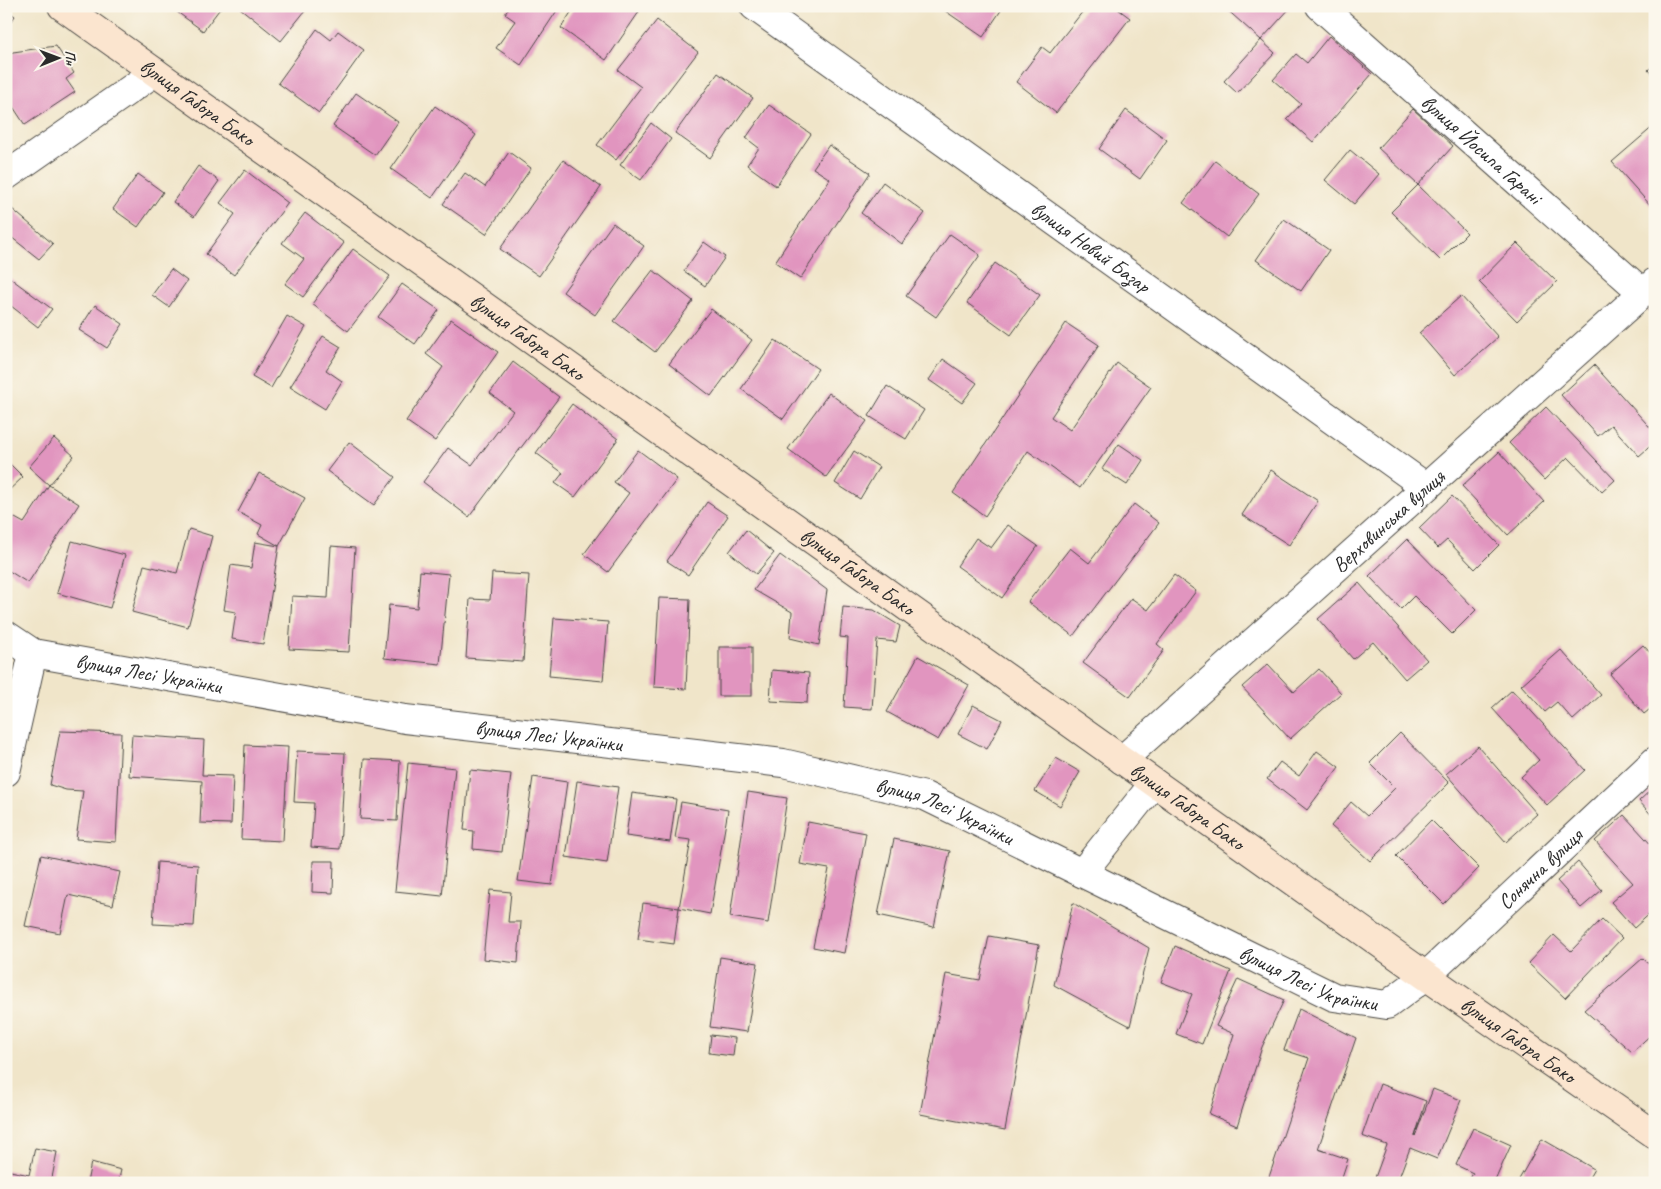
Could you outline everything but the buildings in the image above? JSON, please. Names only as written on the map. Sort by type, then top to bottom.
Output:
[{"type":"street","name":"вулиця Габора Бако","points":[[62,6],[1426,976],[1655,1135]]},
{"type":"street","name":"вулиця Новий Базар","points":[[754,6],[1426,487]]},
{"type":"street","name":"вулиця Йосипа Гарані","points":[[1320,6],[1649,287]]},
{"type":"street","points":[[6,176],[155,72]]},
{"type":"street","name":"Верховинська вулиця","points":[[1122,760],[1649,287]]},
{"type":"street","name":"вулиця Лесі Українки","points":[[6,635],[32,653],[405,719],[783,763],[925,796],[1334,996],[1387,1005],[1426,976]]},
{"type":"street","points":[[6,772],[32,653]]},
{"type":"street","name":"Сонячна вулиця","points":[[1426,976],[1655,761]]},
{"type":"street","points":[[1082,873],[1154,783]]}]
